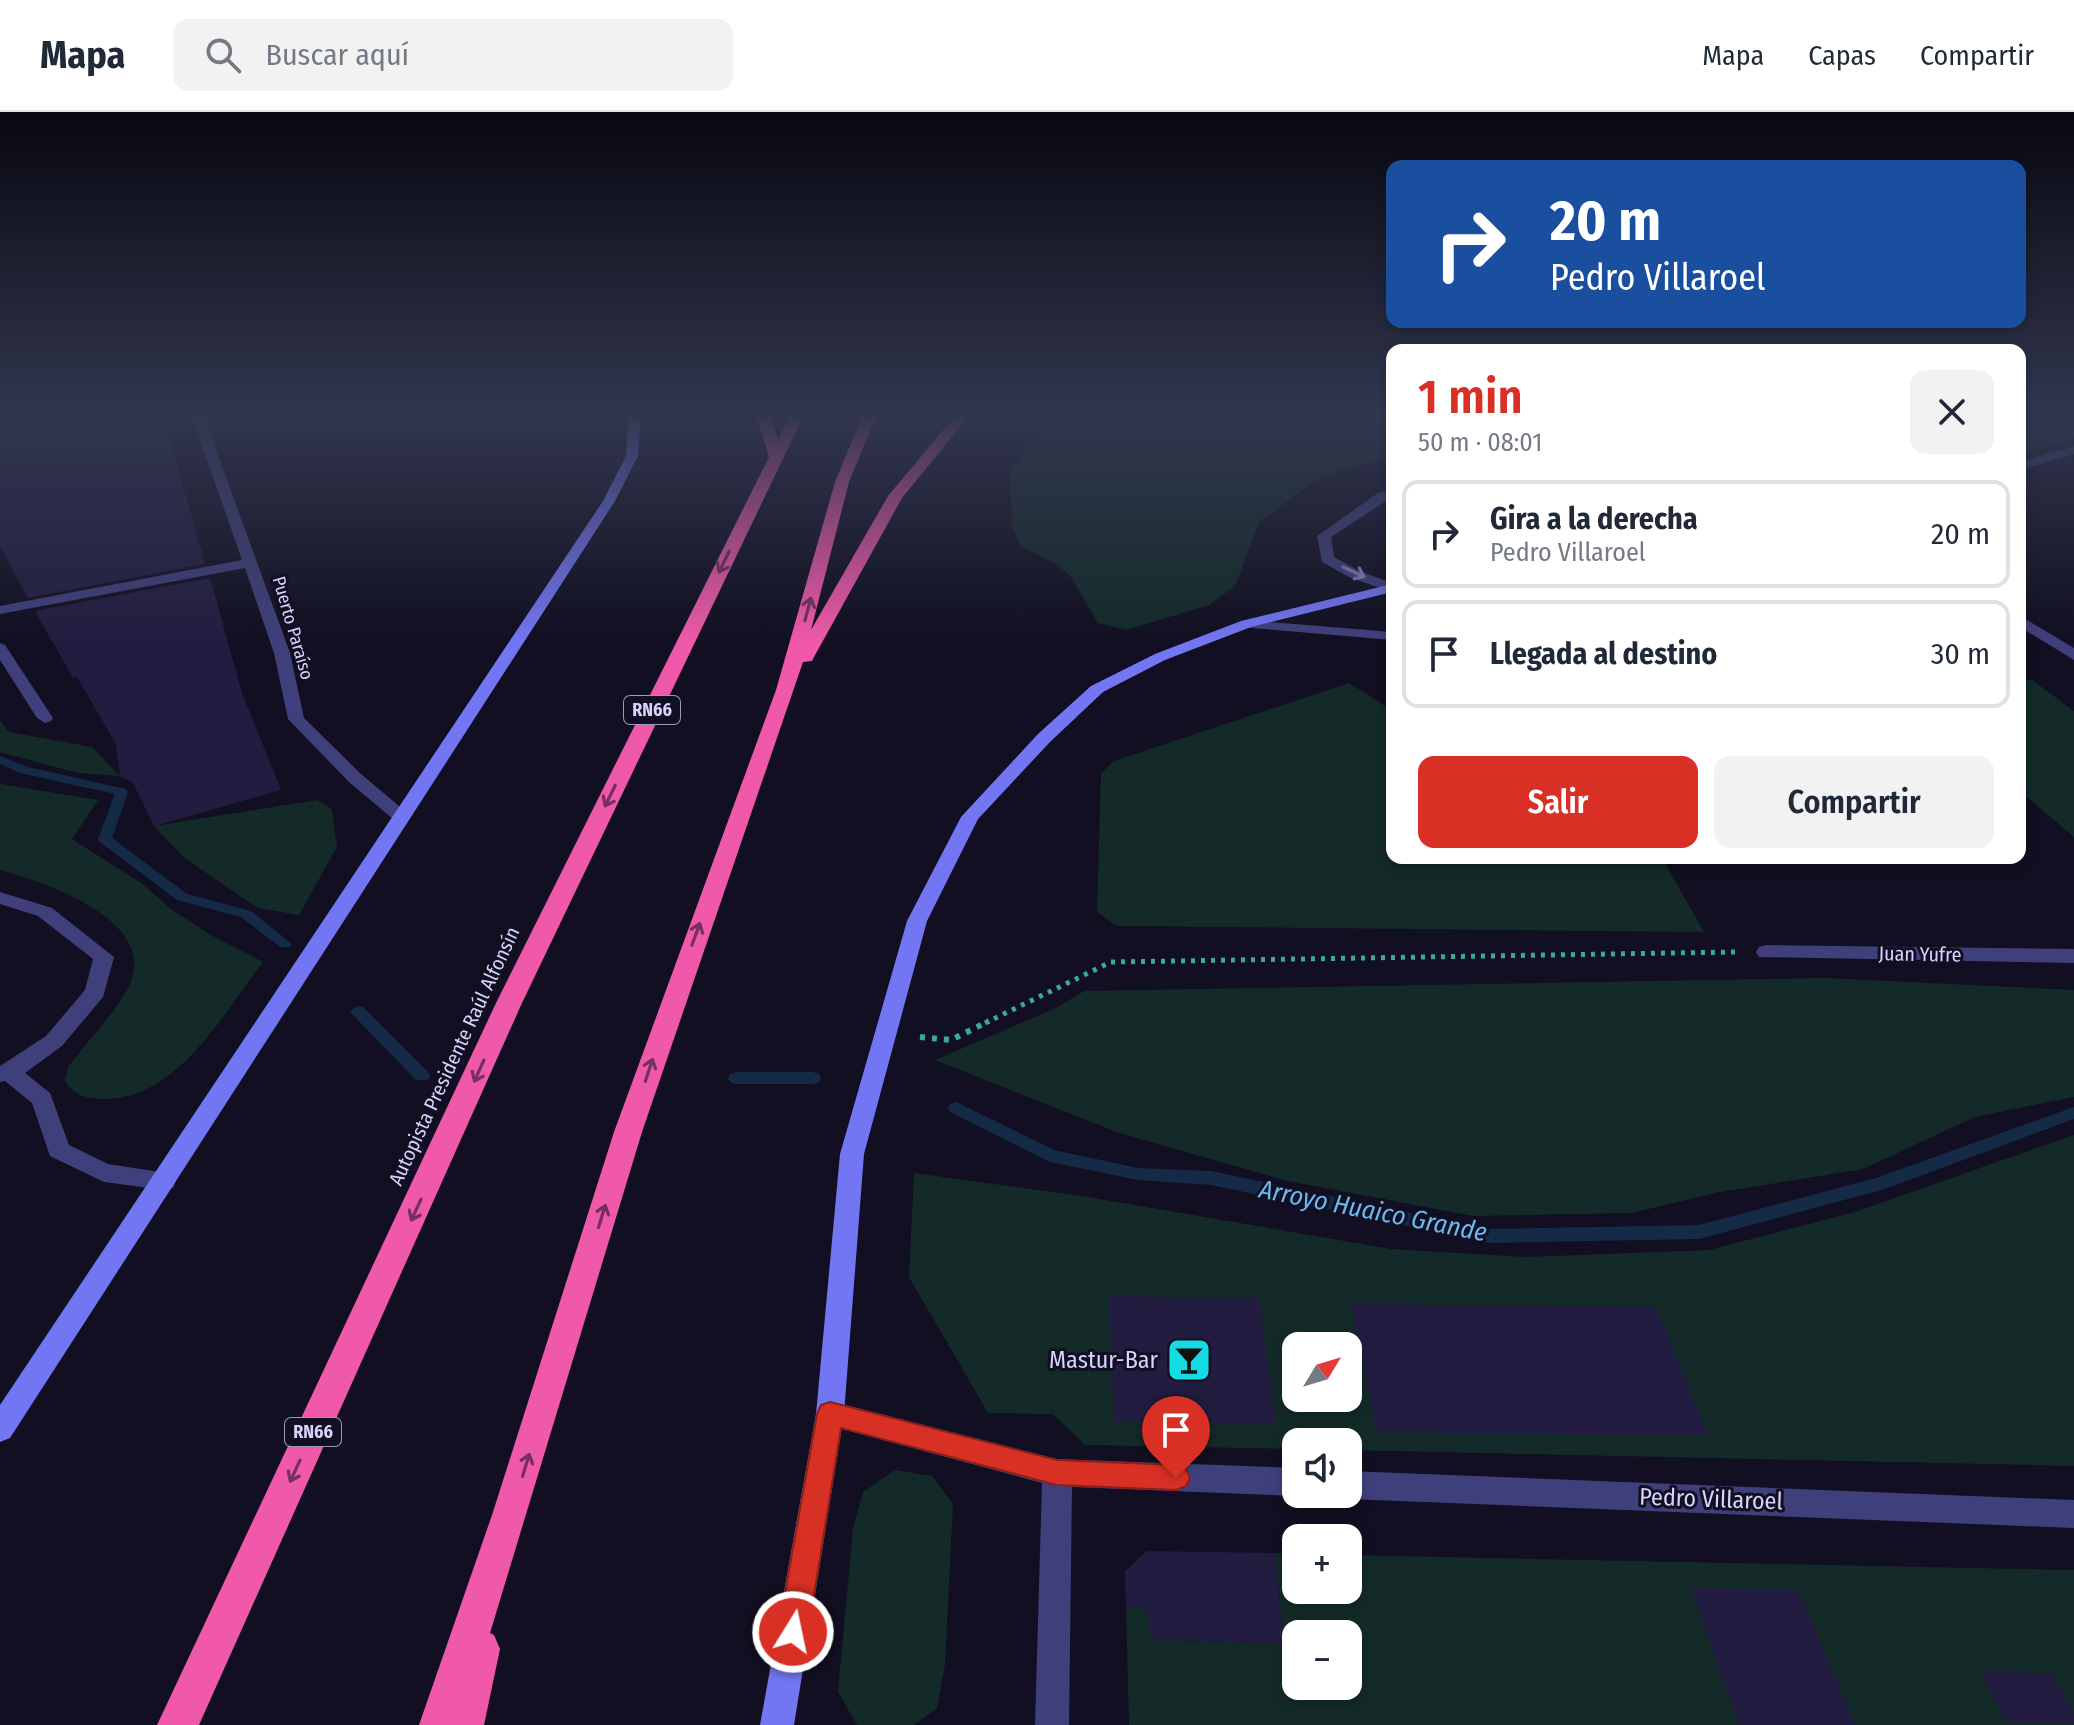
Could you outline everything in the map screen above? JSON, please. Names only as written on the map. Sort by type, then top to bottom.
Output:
[{"type":"highway","name":"Autopista Presidente Raúl Alfonsín","points":[[178,1725],[509,1003],[758,492]]},
{"type":"highway","points":[[440,1725],[510,1515],[628,1132],[786,690],[839,492]]},
{"type":"highway","points":[[786,690],[898,492]]},
{"type":"highway","points":[[463,1725],[510,1515]]},
{"type":"street","name":"Puerto Paraíso","points":[[226,492],[282,653],[296,719],[355,778],[399,815]]},
{"type":"street","points":[[0,1429],[256,1041],[399,815],[613,492]]},
{"type":"street","points":[[1386,495],[1324,536],[1327,559],[1354,574],[1386,586]]},
{"type":"street","points":[[0,610],[252,562]]},
{"type":"street","points":[[777,1725],[830,1414],[852,1154],[883,1033],[917,921],[970,817],[1044,738],[1097,689],[1160,657],[1246,624],[1386,589]]},
{"type":"street","points":[[1246,624],[1386,636]]},
{"type":"street","points":[[2026,624],[2074,655]]},
{"type":"street","points":[[0,648],[45,718]]},
{"type":"street","points":[[0,898],[45,912],[104,957],[95,992],[54,1041],[5,1074],[42,1099],[59,1150],[104,1173],[164,1181]]},
{"type":"street","name":"Juan Yufre","points":[[1766,952],[2074,956]]},
{"type":"street","points":[[830,1414],[1057,1473],[1282,1481]]},
{"type":"street","points":[[1052,1725],[1057,1473]]},
{"type":"street","name":"Pedro Villaroel","points":[[1362,1486],[2074,1514]]},
{"type":"path","points":[[883,1033],[951,1040],[1111,962],[1766,952]]},
{"type":"green space","points":[[1011,492],[1300,492],[1259,522],[1235,586],[1209,605],[1126,630],[1098,623],[1071,577],[1055,563],[1021,546],[1012,526]]},
{"type":"green space","points":[[2026,680],[2032,680],[2074,711],[2074,837],[2026,796]]},
{"type":"green space","points":[[1349,683],[1386,706],[1386,864],[1665,864],[1704,932],[1117,926],[1097,912],[1101,773],[1114,761]]},
{"type":"green space","points":[[0,720],[9,732],[92,747],[120,776],[78,773],[0,752]]},
{"type":"green space","points":[[0,784],[98,800],[72,839],[144,885],[172,910],[263,962],[195,1051],[175,1071],[152,1086],[128,1096],[101,1099],[80,1095],[65,1081],[68,1067],[128,988],[134,964],[129,943],[114,924],[94,908],[43,884],[0,870]]},
{"type":"green space","points":[[317,800],[332,809],[337,847],[299,915],[258,908],[183,857],[154,826]]},
{"type":"green space","points":[[1826,978],[2074,990],[2074,1097],[1975,1117],[1863,1169],[1715,1193],[1632,1213],[1473,1216],[1288,1181],[1119,1133],[935,1060],[1058,1007],[1084,991]]},
{"type":"green space","points":[[2074,1135],[2074,1466],[1362,1450],[1362,1428],[1282,1428],[1282,1449],[1085,1445],[1053,1414],[988,1413],[909,1277],[914,1173],[1088,1197],[1391,1249],[1527,1257],[1709,1250],[1855,1212]]},
{"type":"green space","points":[[895,1470],[932,1476],[953,1504],[945,1664],[937,1708],[914,1725],[857,1725],[838,1692],[853,1528],[863,1492]]},
{"type":"green space","points":[[1275,1553],[1282,1553],[1282,1604],[1362,1604],[1362,1555],[2074,1570],[2074,1725],[1129,1725],[1126,1607],[1147,1608],[1152,1639],[1282,1644],[1282,1700],[1362,1700],[1362,1620],[1282,1620],[1282,1624]]},
{"type":"building","points":[[0,492],[185,492],[205,564],[28,598],[0,546]]},
{"type":"building","points":[[210,578],[242,693],[281,790],[154,826],[133,783],[120,776],[116,744],[35,611]]},
{"type":"building","name":"Mastur-Bar","points":[[1109,1296],[1259,1298],[1276,1424],[1114,1421]]},
{"type":"building","points":[[1351,1304],[1656,1307],[1708,1436],[1377,1432],[1362,1358],[1362,1332],[1357,1332]]},
{"type":"building","points":[[1147,1551],[1275,1553],[1282,1644],[1151,1639],[1147,1608],[1126,1607],[1125,1571]]},
{"type":"building","points":[[1691,1588],[1799,1590],[1855,1725],[1739,1725]]},
{"type":"building","points":[[1981,1672],[2052,1673],[2074,1714],[2074,1723],[2006,1722]]},
{"type":"waterway","points":[[0,760],[24,770],[122,792],[105,839],[182,897],[246,914],[285,944]]},
{"type":"waterway","points":[[358,1011],[422,1076]]},
{"type":"waterway","points":[[736,1078],[813,1078]]},
{"type":"waterway","name":"Arroyo Huaico Grande","points":[[956,1108],[1050,1156],[1138,1174],[1211,1178],[1488,1236],[1699,1232],[1879,1184],[2074,1113]]},
{"type":"place","name":"Mastur-Bar","points":[[1189,1360]]},
{"type":"route","points":[[793,1632],[830,1414],[1057,1473],[1176,1478]]}]
